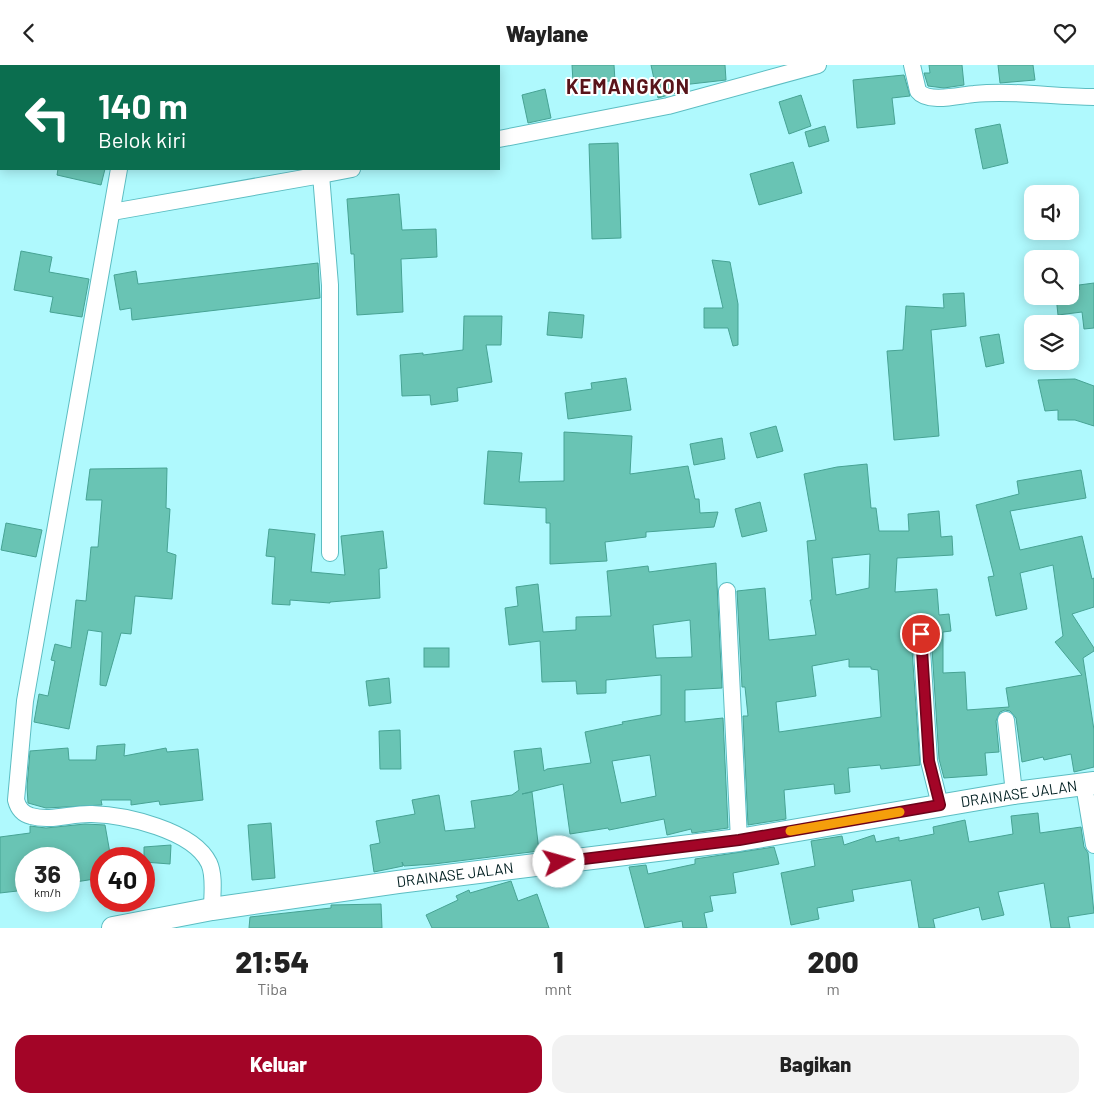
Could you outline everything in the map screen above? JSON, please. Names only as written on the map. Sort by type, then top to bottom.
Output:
[{"type":"street","points":[[500,139],[668,106],[818,65]]},
{"type":"street","points":[[912,65],[918,91],[930,97],[1006,91],[1059,97],[1094,97]]},
{"type":"street","points":[[120,170],[25,701],[16,800],[23,812],[37,817],[45,818],[91,813],[115,816],[166,830],[195,847],[210,864],[212,874],[212,909]]},
{"type":"street","points":[[112,212],[347,170]]},
{"type":"street","points":[[321,175],[330,285],[330,553]]},
{"type":"street","points":[[727,591],[739,840]]},
{"type":"street","points":[[921,634],[929,761],[940,805]]},
{"type":"street","points":[[1006,720],[1014,793]]},
{"type":"street","points":[[1089,784],[1094,845]]},
{"type":"street","name":"DRAINASE JALAN","points":[[113,928],[212,909],[408,881],[739,840],[1014,793],[1089,784]]},
{"type":"building","points":[[572,65],[614,65],[615,81],[573,82]]},
{"type":"building","points":[[651,65],[725,65],[726,80],[682,85],[683,91],[658,98]]},
{"type":"building","points":[[929,65],[962,65],[964,85],[944,88],[928,86],[924,73],[930,73]]},
{"type":"building","points":[[998,65],[1033,65],[1035,80],[1000,83]]},
{"type":"building","points":[[904,75],[910,96],[892,98],[895,124],[857,128],[853,80]]},
{"type":"building","points":[[545,89],[551,118],[528,123],[522,95]]},
{"type":"building","points":[[801,95],[811,126],[789,134],[779,102]]},
{"type":"building","points":[[1000,124],[1008,163],[983,169],[975,129]]},
{"type":"building","points":[[825,126],[829,141],[809,147],[805,132]]},
{"type":"building","points":[[618,143],[621,238],[592,239],[589,144]]},
{"type":"building","points":[[793,162],[802,193],[759,205],[750,174]]},
{"type":"building","points":[[58,170],[105,170],[101,185],[57,175]]},
{"type":"building","points":[[399,194],[402,230],[436,229],[437,257],[401,259],[403,312],[357,315],[354,254],[351,254],[347,199]]},
{"type":"building","points":[[21,251],[52,257],[49,272],[89,279],[82,317],[50,312],[53,297],[14,290]]},
{"type":"building","points":[[712,260],[730,262],[738,304],[738,345],[733,346],[728,328],[704,328],[704,308],[723,308]]},
{"type":"building","points":[[318,263],[320,298],[132,320],[131,308],[120,310],[114,275],[136,271],[138,284]]},
{"type":"building","points":[[1094,283],[1094,328],[1084,329],[1082,312],[1058,315],[1057,305],[1079,305],[1079,285]]},
{"type":"building","points":[[964,293],[966,326],[931,330],[939,436],[894,440],[887,351],[903,350],[906,306],[944,308],[943,294]]},
{"type":"building","points":[[549,312],[584,315],[582,338],[547,335]]},
{"type":"building","points":[[464,316],[502,316],[501,345],[486,345],[492,382],[457,388],[458,401],[431,405],[430,395],[402,396],[400,355],[423,353],[423,355],[463,350]]},
{"type":"building","points":[[999,334],[1004,363],[986,367],[980,337]]},
{"type":"building","points":[[626,378],[631,410],[568,419],[565,393],[592,389],[591,383]]},
{"type":"building","points":[[1075,379],[1094,386],[1094,426],[1075,420],[1058,420],[1058,410],[1045,411],[1038,380]]},
{"type":"building","points":[[776,426],[783,451],[757,458],[750,433]]},
{"type":"building","points":[[564,432],[632,436],[630,474],[688,466],[695,499],[699,499],[700,513],[718,512],[714,527],[646,532],[646,537],[605,542],[607,561],[550,564],[550,523],[546,523],[546,508],[484,504],[488,451],[522,453],[519,482],[564,481]]},
{"type":"building","points":[[722,438],[725,459],[694,465],[690,444]]},
{"type":"building","points":[[867,464],[871,508],[876,508],[879,531],[909,531],[908,514],[939,511],[941,537],[952,536],[953,555],[897,558],[895,592],[937,589],[939,615],[949,614],[951,631],[943,632],[943,673],[965,672],[967,710],[1009,707],[1006,688],[1082,675],[1055,642],[1063,636],[1053,565],[1020,573],[1027,609],[996,616],[988,577],[994,576],[976,505],[1019,494],[1017,481],[1081,470],[1086,498],[1010,511],[1020,550],[1082,536],[1092,579],[1094,578],[1094,607],[1072,614],[1094,648],[1094,651],[1083,658],[1094,730],[1094,767],[1074,772],[1071,754],[1044,760],[1043,757],[1022,762],[1016,718],[1010,711],[1005,710],[1000,712],[996,721],[999,752],[985,753],[987,775],[944,778],[939,759],[931,633],[926,625],[920,624],[912,629],[911,635],[920,765],[881,769],[880,765],[848,768],[850,792],[835,794],[834,784],[784,790],[786,819],[748,825],[743,716],[748,716],[745,687],[742,687],[737,591],[765,588],[769,640],[816,635],[810,600],[812,600],[807,541],[816,540],[804,474],[837,467]],"holes":[[[870,554],[869,588],[836,595],[832,558]],[[849,659],[849,667],[871,667],[871,669],[878,670],[881,717],[779,732],[776,702],[816,696],[812,666]]]},
{"type":"building","points":[[167,468],[166,508],[170,509],[167,552],[176,555],[172,599],[135,596],[131,634],[121,633],[106,686],[100,685],[102,632],[88,630],[69,729],[34,722],[39,694],[48,696],[55,661],[51,660],[55,644],[71,648],[76,600],[86,601],[91,547],[98,547],[102,500],[86,500],[90,469]]},
{"type":"building","points":[[760,502],[767,531],[742,537],[735,509]]},
{"type":"building","points":[[6,523],[42,530],[36,557],[1,550]]},
{"type":"building","points":[[269,529],[315,534],[311,572],[345,575],[341,536],[383,531],[387,568],[379,569],[380,598],[330,603],[290,600],[290,605],[272,604],[275,557],[266,556]]},
{"type":"building","points":[[716,563],[722,688],[685,690],[685,722],[723,718],[728,828],[692,833],[691,829],[667,835],[664,819],[609,830],[608,828],[570,834],[563,784],[522,794],[532,792],[539,851],[434,864],[404,866],[402,862],[403,866],[374,872],[370,845],[380,843],[376,821],[415,814],[412,800],[439,795],[445,831],[475,828],[471,801],[512,795],[519,790],[514,751],[541,748],[544,771],[591,763],[585,732],[623,724],[622,722],[661,715],[661,675],[606,680],[606,693],[577,694],[576,681],[542,682],[540,641],[509,645],[505,608],[518,606],[516,587],[538,584],[543,632],[576,630],[576,617],[611,616],[607,571],[648,566],[649,572]],"holes":[[[690,620],[692,657],[656,658],[653,625]],[[650,755],[656,796],[621,803],[612,761]]]},
{"type":"building","points":[[424,648],[449,648],[449,667],[424,667]]},
{"type":"building","points":[[389,678],[391,703],[369,706],[366,681]]},
{"type":"building","points":[[400,730],[401,769],[380,769],[379,731]]},
{"type":"building","points":[[125,744],[124,756],[166,748],[167,752],[198,749],[203,800],[160,805],[159,801],[131,805],[131,800],[101,800],[102,805],[46,808],[28,803],[27,787],[30,751],[68,748],[69,760],[96,760],[97,746]]},
{"type":"building","points":[[1038,813],[1040,833],[1081,827],[1084,847],[1088,853],[1094,913],[1068,917],[1070,928],[1051,928],[1044,883],[998,892],[1004,915],[982,920],[979,907],[933,919],[935,928],[919,928],[911,880],[852,890],[854,901],[817,908],[819,919],[791,925],[781,873],[815,866],[811,841],[842,836],[844,845],[874,835],[876,842],[899,837],[899,841],[934,834],[933,827],[965,820],[969,842],[1013,834],[1011,816]]},
{"type":"building","points":[[271,823],[275,878],[252,880],[248,825]]},
{"type":"building","points":[[85,824],[105,825],[109,847],[90,847],[90,880],[80,881],[80,847],[15,847],[15,891],[0,893],[0,837],[30,833],[30,826],[46,828]]},
{"type":"building","points":[[171,845],[170,864],[155,863],[155,847],[144,847]]},
{"type":"building","points":[[774,847],[779,864],[733,873],[736,893],[710,896],[713,911],[704,913],[707,928],[683,928],[682,921],[645,928],[629,867],[646,865],[648,874],[695,864],[695,859]]},
{"type":"building","points":[[511,881],[518,901],[537,894],[549,928],[432,928],[426,915],[458,900],[456,896],[469,890],[470,893]]},
{"type":"building","points":[[381,904],[382,928],[249,928],[250,917],[331,908],[331,905]]},
{"type":"slow traffic","points":[[790,831],[900,812]]},
{"type":"district","name":"KEMANGKON","points":[[628,87]]},
{"type":"route","points":[[559,862],[739,840],[940,805],[929,761],[921,634]]}]
